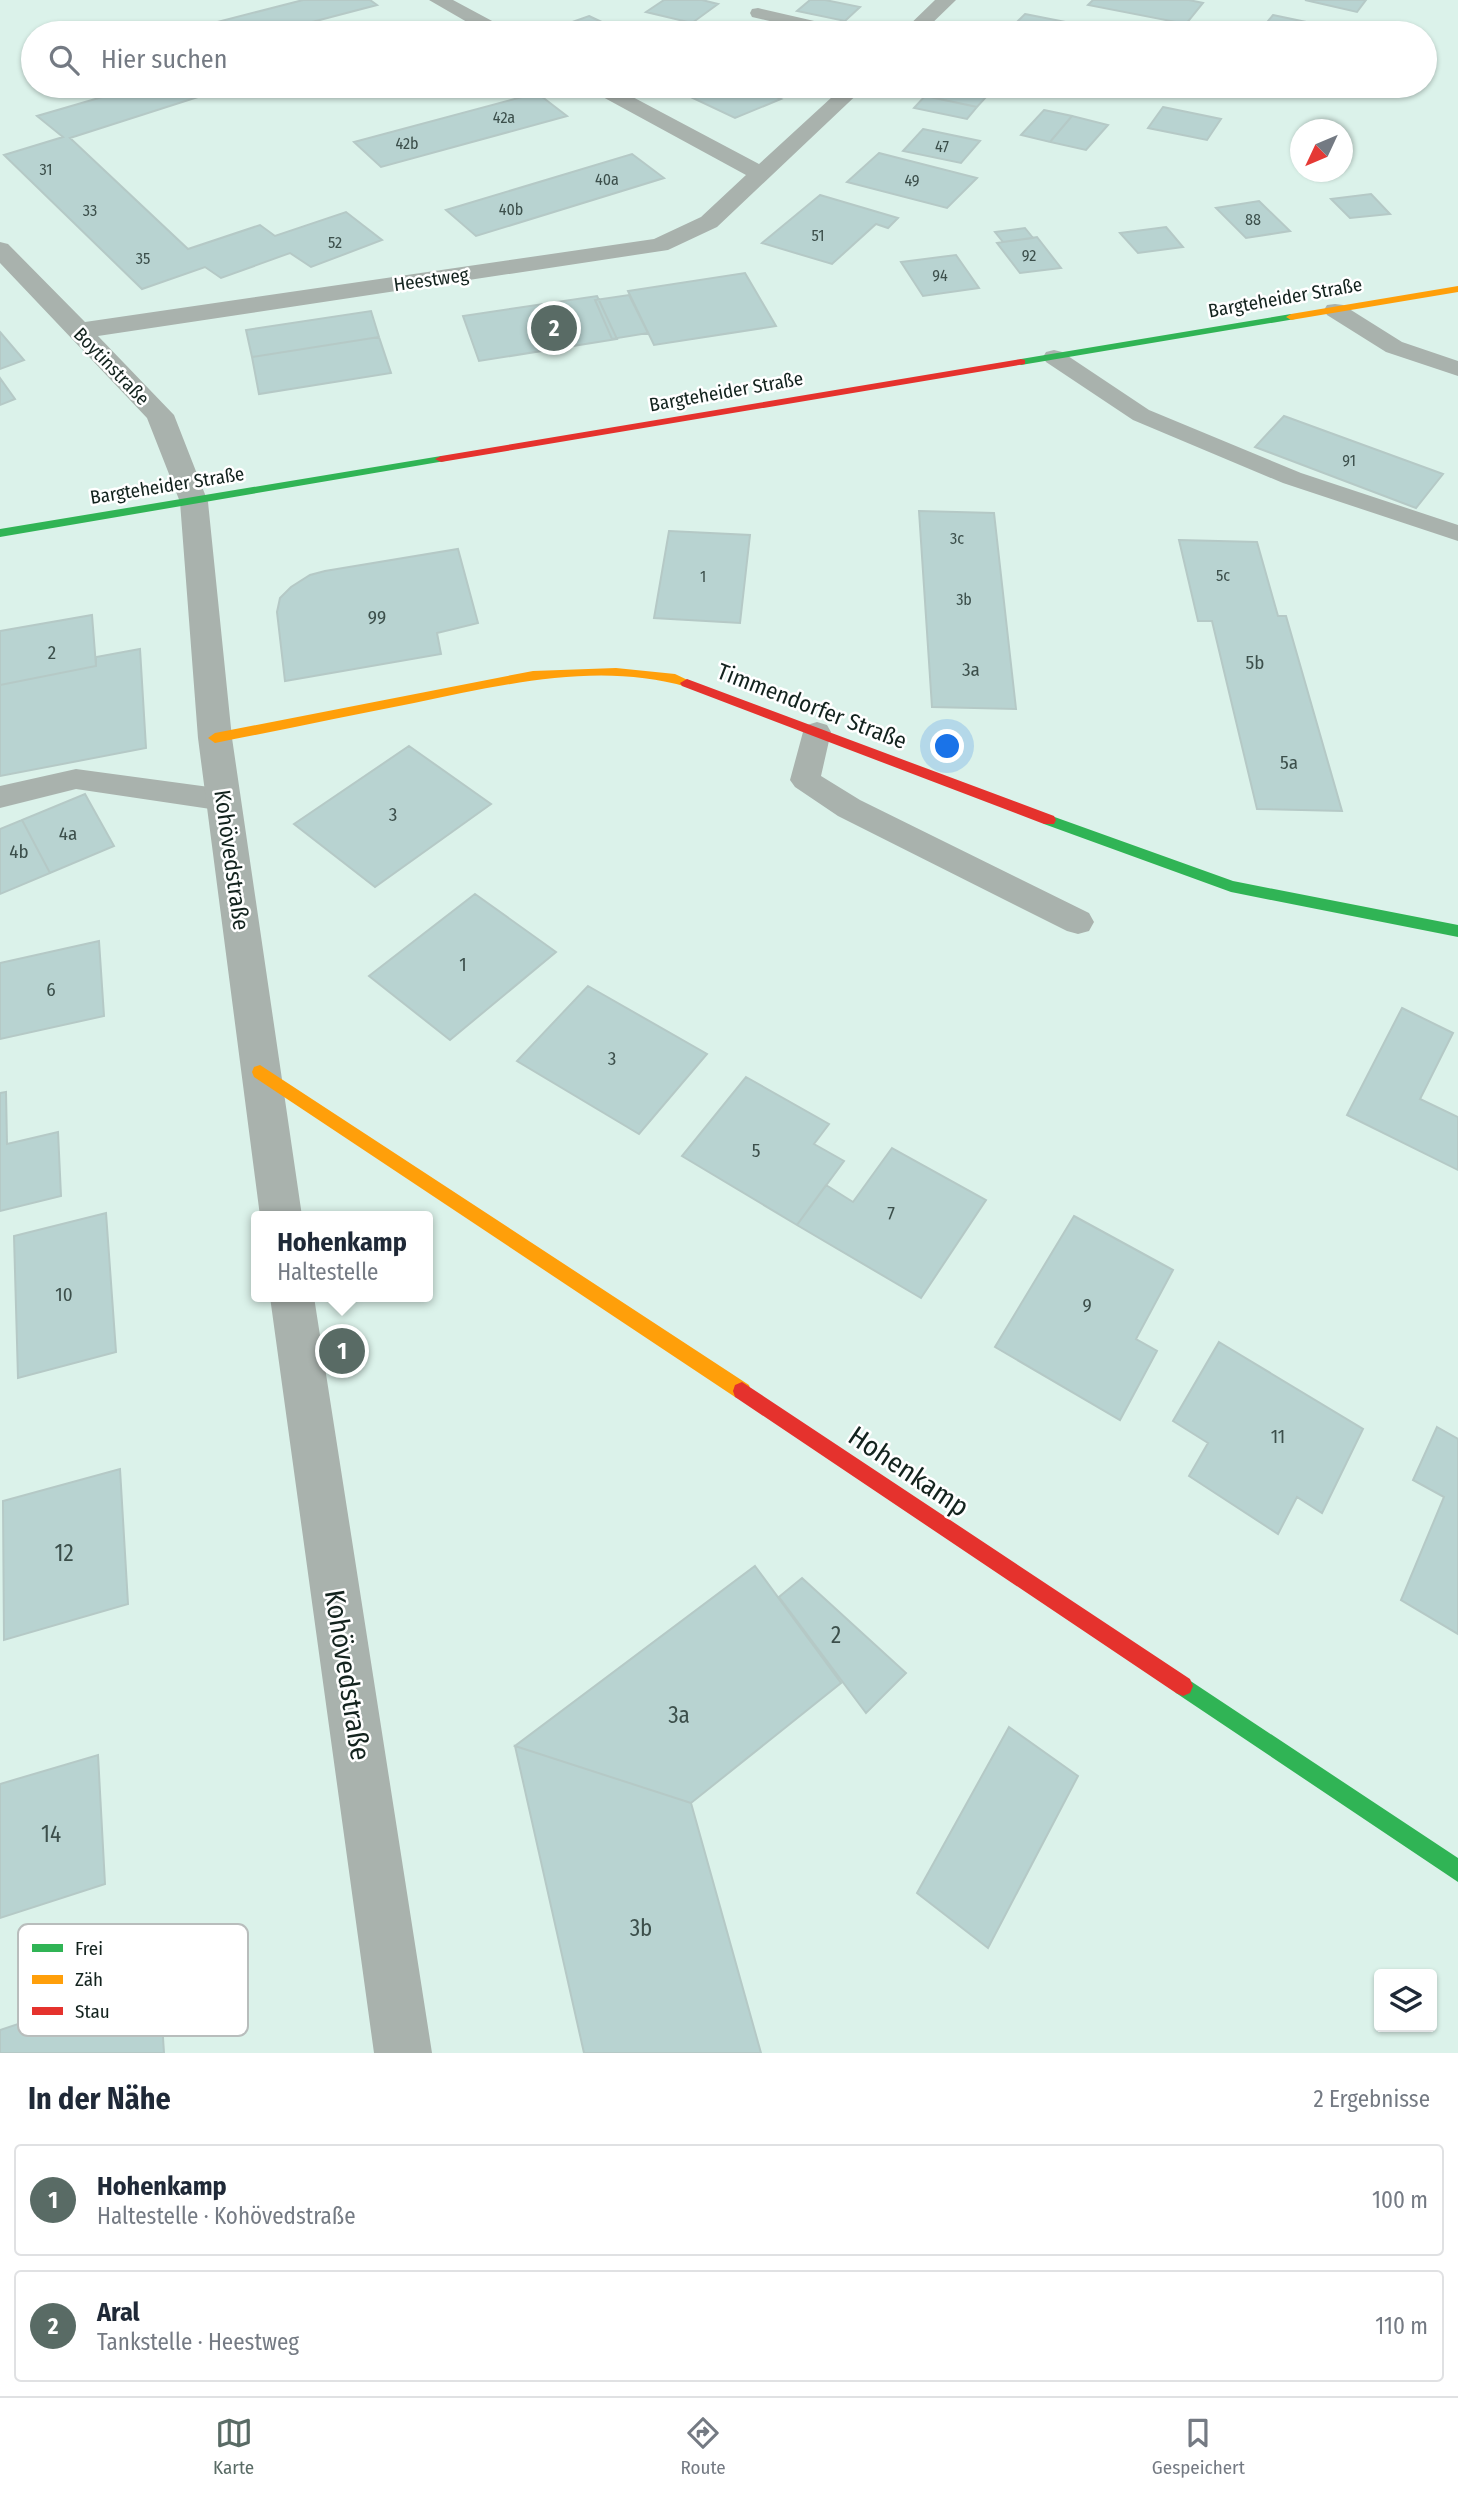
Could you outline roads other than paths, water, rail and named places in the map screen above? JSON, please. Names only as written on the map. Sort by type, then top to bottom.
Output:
[{"type":"street","points":[[439,0],[478,21]]},
{"type":"street","points":[[924,21],[946,0]]},
{"type":"street","points":[[619,98],[762,175]]},
{"type":"street","name":"Heestweg","points":[[78,331],[660,245],[709,222],[843,98]]},
{"type":"street","name":"Boytinstraße","points":[[0,249],[160,415],[194,502]]},
{"type":"street","name":"Bargteheider Straße","points":[[0,533],[1458,289]]},
{"type":"street","name":"Kohövedstraße","points":[[194,502],[215,738],[280,1211]]},
{"type":"street","name":"Timmendorfer Straße","points":[[215,738],[533,675],[616,672],[675,678],[1231,886],[1458,930]]},
{"type":"street","name":"Hohenkamp","points":[[260,1072],[1458,1871]]},
{"type":"street","name":"Kohövedstraße","points":[[293,1302],[354,1717],[376,1846],[403,2053]]},
{"type":"lane","points":[[758,13],[792,21]]},
{"type":"lane","points":[[1335,310],[1394,347],[1458,369]]},
{"type":"lane","points":[[1054,357],[1141,415],[1292,478],[1458,533]]},
{"type":"lane","points":[[817,732],[805,780],[871,820],[1078,922]]},
{"type":"lane","points":[[0,797],[76,779],[224,800]]},
{"type":"place","name":"Aral","points":[[554,328]]},
{"type":"place","name":"Hohenkamp","points":[[342,1351]]}]
